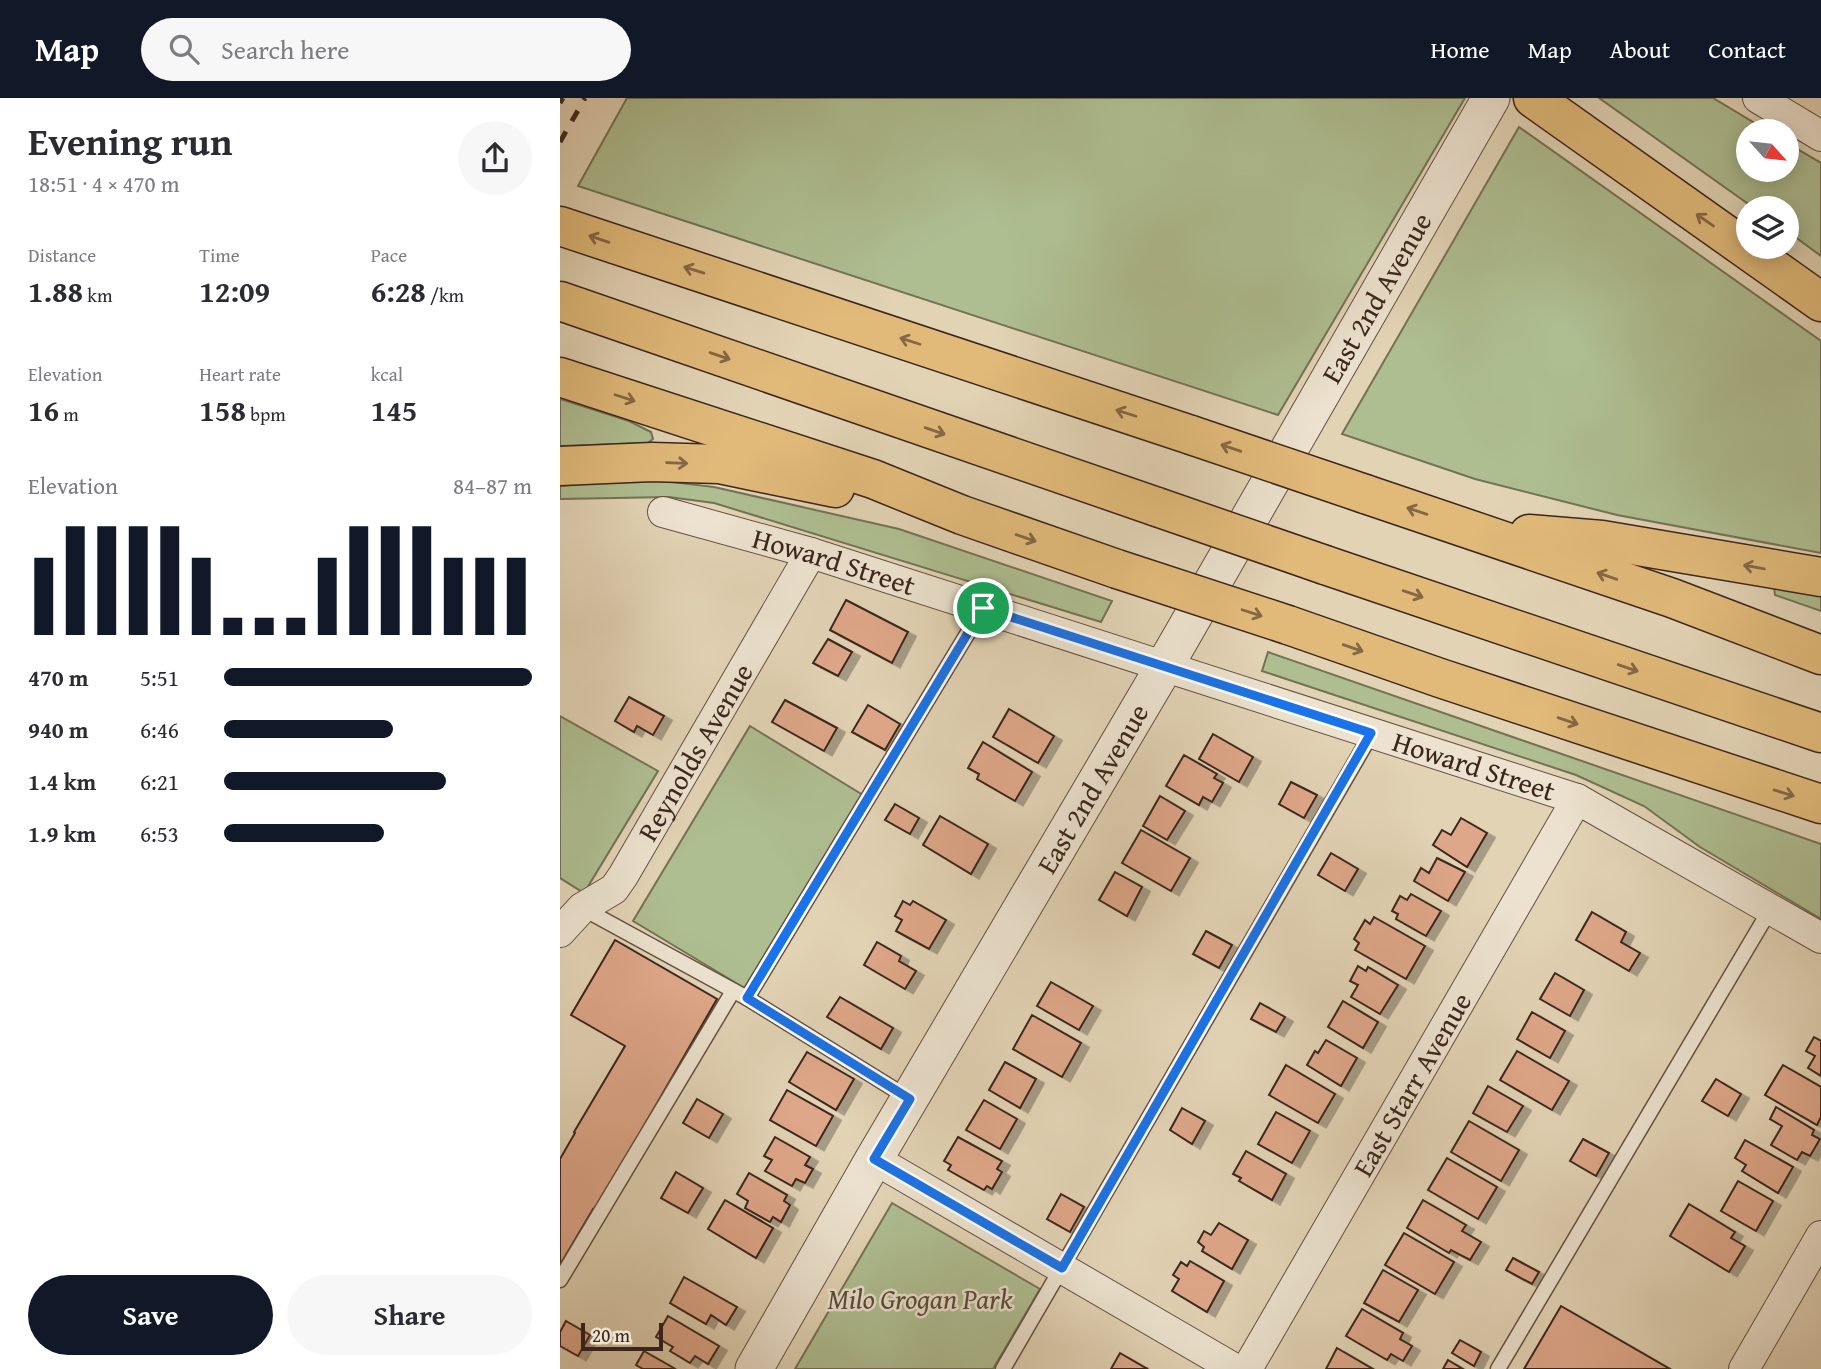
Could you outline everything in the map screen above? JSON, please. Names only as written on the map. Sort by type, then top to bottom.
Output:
[{"type":"highway","points":[[1537,101],[1821,302]]},
{"type":"highway","points":[[560,226],[1469,529],[1671,598],[1821,654]]},
{"type":"highway","points":[[560,301],[1821,733]]},
{"type":"highway","points":[[560,377],[873,479],[962,515],[1118,569],[1821,804]]},
{"type":"highway","points":[[560,466],[652,462],[719,464],[962,515]]},
{"type":"highway","points":[[1469,529],[1602,540],[1821,577]]},
{"type":"street","name":"East 2nd Avenue","points":[[754,1369],[1492,98]]},
{"type":"street","points":[[1758,98],[1821,136]]},
{"type":"street","name":"Howard Street","points":[[663,512],[811,553],[1577,799],[1821,938]]},
{"type":"street","name":"Reynolds Avenue","points":[[560,932],[582,908],[614,889],[623,876],[811,553]]},
{"type":"street","name":"East Starr Avenue","points":[[1247,1369],[1577,799]]},
{"type":"street","points":[[874,1159],[1235,1369]]},
{"type":"street","points":[[1744,1369],[1821,1236]]},
{"type":"lane","points":[[747,998],[983,608]]},
{"type":"lane","points":[[1003,1369],[1371,733]]},
{"type":"lane","points":[[582,908],[747,998],[910,1099]]},
{"type":"lane","points":[[1498,1369],[1771,908]]},
{"type":"lane","points":[[560,1280],[733,991]]},
{"type":"green space","points":[[627,98],[1465,98],[1278,415],[578,186]]},
{"type":"green space","points":[[1599,98],[1713,98],[1748,119],[1736,119],[1736,182],[1799,182],[1799,150],[1821,163],[1821,256],[1799,240],[1799,196],[1737,196]]},
{"type":"green space","points":[[1519,127],[1821,341],[1821,553],[1617,515],[1475,479],[1342,434]]},
{"type":"green space","points":[[560,399],[629,421],[651,432],[653,439],[648,443],[560,446]]},
{"type":"green space","points":[[646,479],[714,487],[899,529],[1112,601],[1101,622],[714,503],[669,497],[560,499],[560,486]]},
{"type":"green space","points":[[1774,586],[1821,592],[1821,611],[1775,595]]},
{"type":"green space","points":[[1268,652],[1821,844],[1821,919],[1700,847],[1644,806],[1576,775],[1262,671]]},
{"type":"green space","points":[[560,716],[658,771],[584,893],[560,878]]},
{"type":"green space","points":[[750,726],[863,795],[746,989],[633,921]]},
{"type":"green space","name":"Milo Grogan Park","points":[[892,1203],[1040,1289],[993,1369],[795,1369]]},
{"type":"building","points":[[846,600],[908,632],[892,663],[830,630]]},
{"type":"building","points":[[828,639],[852,652],[838,676],[813,663]]},
{"type":"building","points":[[629,697],[664,716],[653,735],[637,726],[634,732],[615,721]]},
{"type":"building","points":[[785,700],[837,728],[824,751],[772,722]]},
{"type":"building","points":[[868,705],[900,724],[885,750],[852,732]]},
{"type":"building","points":[[1009,709],[1054,736],[1038,763],[993,737]]},
{"type":"building","points":[[1213,734],[1253,757],[1239,782],[1199,759]]},
{"type":"building","points":[[983,742],[1032,772],[1015,801],[977,779],[979,774],[968,768]]},
{"type":"building","points":[[1184,755],[1217,774],[1214,778],[1223,783],[1212,802],[1203,797],[1199,805],[1166,786]]},
{"type":"building","points":[[1291,782],[1317,795],[1304,818],[1279,804]]},
{"type":"building","points":[[1160,796],[1185,811],[1167,840],[1143,826]]},
{"type":"building","points":[[895,804],[919,818],[910,834],[885,820]]},
{"type":"building","points":[[940,816],[988,844],[971,874],[923,845]]},
{"type":"building","points":[[1461,818],[1487,833],[1467,867],[1433,845],[1442,830],[1451,835]]},
{"type":"building","points":[[1141,830],[1190,858],[1171,891],[1122,863]]},
{"type":"building","points":[[1331,853],[1358,869],[1345,891],[1318,875]]},
{"type":"building","points":[[1437,858],[1465,872],[1448,901],[1414,881],[1421,868],[1429,873]]},
{"type":"building","points":[[1115,872],[1142,887],[1127,916],[1099,900]]},
{"type":"building","points":[[1411,894],[1441,911],[1426,936],[1396,919],[1398,914],[1392,911],[1400,896],[1407,900]]},
{"type":"building","points":[[903,901],[910,905],[913,901],[946,920],[929,949],[896,931],[902,920],[895,916]]},
{"type":"building","points":[[1592,912],[1626,932],[1621,942],[1640,953],[1629,971],[1576,940]]},
{"type":"building","points":[[1374,917],[1425,946],[1406,979],[1355,950],[1359,943],[1354,939],[1365,920],[1370,924]]},
{"type":"building","points":[[1206,931],[1232,945],[1219,968],[1193,954]]},
{"type":"building","points":[[615,940],[717,999],[595,1211],[593,1209],[560,1265],[560,1159],[625,1046],[571,1015]]},
{"type":"building","points":[[877,942],[901,956],[899,961],[916,971],[905,989],[864,965]]},
{"type":"building","points":[[1358,966],[1366,971],[1368,967],[1398,985],[1380,1014],[1351,997],[1358,985],[1350,981]]},
{"type":"building","points":[[1555,973],[1584,990],[1570,1016],[1540,999]]},
{"type":"building","points":[[1051,982],[1093,1006],[1079,1030],[1037,1006]]},
{"type":"building","points":[[840,997],[893,1028],[881,1049],[827,1017]]},
{"type":"building","points":[[1343,1001],[1378,1022],[1363,1048],[1328,1027]]},
{"type":"building","points":[[1260,1003],[1285,1017],[1276,1032],[1251,1019]]},
{"type":"building","points":[[1532,1012],[1565,1031],[1550,1058],[1517,1039]]},
{"type":"building","points":[[1032,1015],[1081,1043],[1062,1077],[1013,1049]]},
{"type":"building","points":[[1814,1037],[1821,1041],[1821,1076],[1808,1068],[1815,1056],[1806,1051]]},
{"type":"building","points":[[1326,1040],[1357,1058],[1341,1086],[1307,1065],[1315,1051],[1318,1053]]},
{"type":"building","points":[[1517,1051],[1569,1081],[1552,1110],[1500,1080]]},
{"type":"building","points":[[807,1052],[854,1079],[836,1110],[789,1082]]},
{"type":"building","points":[[1005,1062],[1036,1079],[1020,1108],[989,1090]]},
{"type":"building","points":[[1286,1065],[1335,1094],[1318,1123],[1269,1095]]},
{"type":"building","points":[[1783,1065],[1821,1087],[1821,1117],[1817,1125],[1765,1095]]},
{"type":"building","points":[[1716,1079],[1741,1094],[1728,1116],[1702,1101]]},
{"type":"building","points":[[1488,1086],[1523,1106],[1507,1132],[1473,1113]]},
{"type":"building","points":[[787,1090],[833,1116],[816,1146],[770,1120]]},
{"type":"building","points":[[697,1099],[723,1114],[709,1138],[683,1123]]},
{"type":"building","points":[[984,1100],[1017,1119],[1000,1149],[966,1130]]},
{"type":"building","points":[[1776,1107],[1814,1130],[1812,1135],[1820,1139],[1810,1156],[1802,1152],[1797,1160],[1771,1145],[1782,1126],[1770,1119]]},
{"type":"building","points":[[1182,1108],[1205,1121],[1192,1144],[1170,1130]]},
{"type":"building","points":[[1276,1112],[1310,1131],[1292,1163],[1258,1144]]},
{"type":"building","points":[[1469,1121],[1519,1150],[1501,1181],[1451,1152]]},
{"type":"building","points":[[775,1137],[810,1157],[805,1165],[813,1169],[805,1183],[796,1179],[792,1186],[765,1171],[772,1160],[764,1156]]},
{"type":"building","points":[[958,1137],[1002,1161],[997,1169],[1002,1172],[992,1189],[987,1186],[984,1190],[948,1170],[951,1165],[944,1161]]},
{"type":"building","points":[[1583,1139],[1609,1153],[1596,1176],[1570,1161]]},
{"type":"building","points":[[1745,1140],[1793,1167],[1778,1193],[1742,1171],[1746,1165],[1735,1158]]},
{"type":"building","points":[[1246,1151],[1286,1174],[1272,1200],[1239,1181],[1241,1178],[1233,1174]]},
{"type":"building","points":[[1447,1158],[1497,1187],[1478,1219],[1428,1190]]},
{"type":"building","points":[[676,1172],[703,1188],[688,1213],[661,1198]]},
{"type":"building","points":[[749,1173],[787,1195],[784,1201],[790,1205],[781,1222],[773,1217],[770,1222],[745,1208],[748,1201],[737,1194]]},
{"type":"building","points":[[1738,1181],[1773,1201],[1756,1231],[1721,1211]]},
{"type":"building","points":[[1061,1194],[1084,1207],[1070,1232],[1047,1219]]},
{"type":"building","points":[[725,1200],[773,1228],[756,1258],[708,1229]]},
{"type":"building","points":[[1423,1200],[1466,1225],[1462,1231],[1481,1242],[1470,1260],[1451,1250],[1449,1253],[1407,1228]]},
{"type":"building","points":[[1689,1204],[1735,1232],[1731,1238],[1745,1246],[1729,1272],[1670,1236]]},
{"type":"building","points":[[1219,1223],[1248,1240],[1232,1269],[1202,1251],[1204,1247],[1198,1242],[1204,1231],[1211,1235]]},
{"type":"building","points":[[1404,1233],[1454,1262],[1435,1294],[1385,1265]]},
{"type":"building","points":[[1513,1258],[1539,1272],[1532,1284],[1506,1270]]},
{"type":"building","points":[[1190,1261],[1224,1281],[1207,1312],[1172,1291],[1179,1279],[1173,1275],[1181,1262],[1187,1266]]},
{"type":"building","points":[[1383,1270],[1418,1290],[1399,1322],[1364,1303]]},
{"type":"building","points":[[684,1277],[737,1307],[726,1325],[711,1315],[706,1324],[670,1303]]},
{"type":"building","points":[[1561,1306],[1670,1369],[1524,1369]]},
{"type":"building","points":[[1362,1309],[1403,1333],[1400,1339],[1412,1346],[1403,1361],[1391,1354],[1387,1360],[1346,1336]]},
{"type":"building","points":[[668,1316],[719,1346],[708,1364],[695,1356],[690,1363],[670,1351],[673,1347],[656,1337]]},
{"type":"building","points":[[566,1321],[590,1335],[578,1356],[560,1346],[560,1332]]},
{"type":"building","points":[[1460,1340],[1481,1352],[1474,1366],[1452,1353]]},
{"type":"building","points":[[1337,1348],[1373,1369],[1326,1369]]},
{"type":"building","points":[[644,1351],[675,1369],[643,1369],[636,1365]]},
{"type":"building","points":[[1120,1353],[1146,1368],[1148,1369],[1111,1369]]},
{"type":"building","points":[[1448,1360],[1463,1369],[1443,1369]]},
{"type":"railway","points":[[560,103],[563,98]]},
{"type":"railway","points":[[560,142],[585,98]]},
{"type":"route","points":[[983,608],[1371,733],[1062,1268],[874,1159],[910,1099],[747,998],[983,608]]}]
